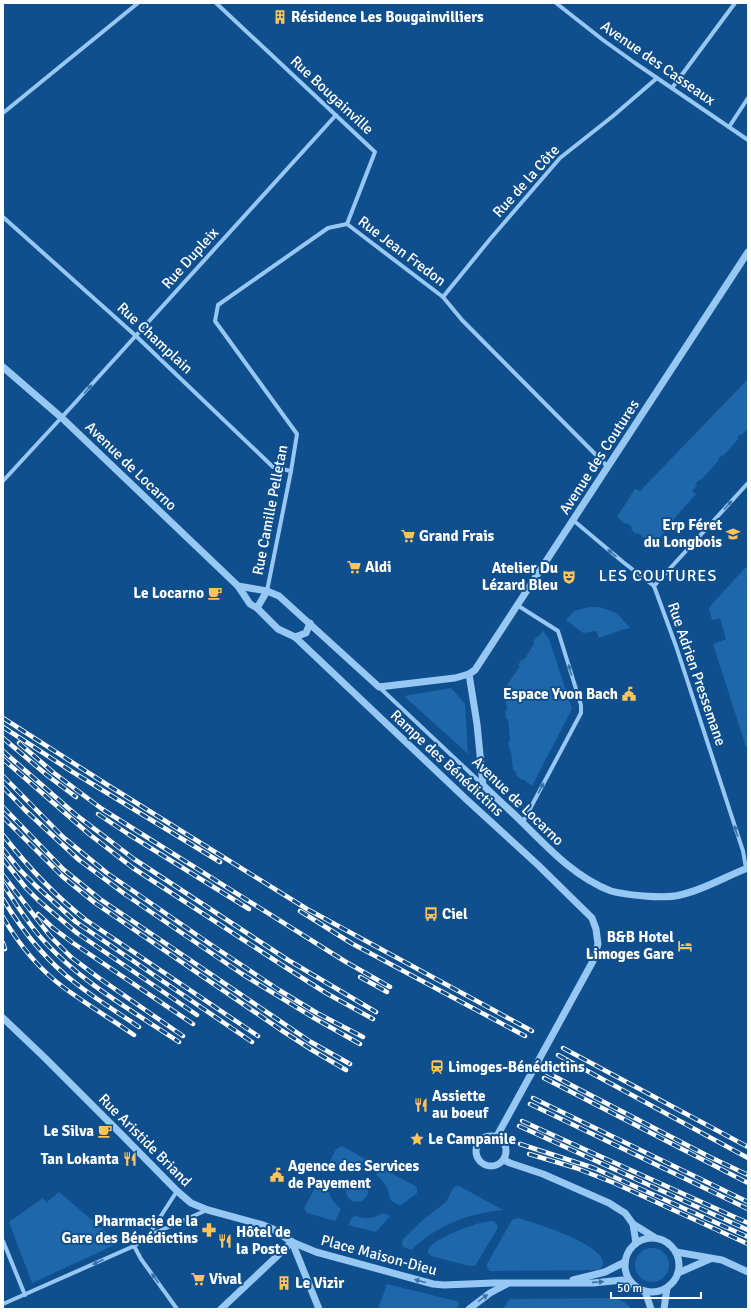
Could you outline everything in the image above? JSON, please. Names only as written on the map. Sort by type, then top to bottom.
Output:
[{"type":"street","points":[[3,113],[138,3]]},
{"type":"street","name":"Rue Bougainville","points":[[216,3],[375,152],[347,224]]},
{"type":"street","name":"Avenue des Casseaux","points":[[556,3],[603,40],[748,140]]},
{"type":"street","points":[[672,88],[735,3]]},
{"type":"street","name":"Rue de la Côte","points":[[442,297],[560,158],[613,116],[657,78]]},
{"type":"street","points":[[729,127],[748,98]]},
{"type":"street","name":"Rue Dupleix","points":[[3,481],[62,418],[336,115]]},
{"type":"street","name":"Rue Champlain","points":[[3,217],[136,336],[273,467],[291,472]]},
{"type":"street","name":"Rue Jean Fredon","points":[[297,434],[214,321],[218,305],[328,228],[347,224],[442,297],[462,320],[608,467]]},
{"type":"street","name":"Avenue des Coutures","points":[[469,674],[475,670],[748,252]]},
{"type":"street","name":"Avenue de Locarno","points":[[3,367],[62,418],[238,586],[250,604],[257,608]]},
{"type":"street","name":"Rue Camille Pelletan","points":[[267,591],[291,472],[297,434]]},
{"type":"street","points":[[654,586],[748,483]]},
{"type":"street","name":"Rue Adrien Pressemane","points":[[573,520],[654,586],[676,646],[743,851],[747,868]]},
{"type":"street","name":"Avenue de Locarno","points":[[238,586],[267,591],[279,596],[310,623],[523,822],[541,842],[573,869],[596,884],[612,891],[625,894],[655,897],[680,895],[702,888],[747,868]]},
{"type":"street","points":[[257,608],[267,591]]},
{"type":"street","points":[[517,605],[558,631],[582,713],[523,822]]},
{"type":"street","name":"Rampe des Bénédictins","points":[[257,608],[278,629],[295,637],[538,865],[592,918],[598,944],[596,953],[585,976],[526,1080],[497,1136]]},
{"type":"street","points":[[295,637],[306,632],[310,623]]},
{"type":"street","points":[[379,687],[455,678],[469,674],[477,724],[483,785]]},
{"type":"street","name":"Rue Aristide Briand","points":[[3,1018],[45,1058],[177,1191],[191,1203],[208,1210],[263,1225],[273,1229],[292,1242]]},
{"type":"street","points":[[488,1135],[497,1136],[506,1146],[507,1151],[504,1160],[498,1165],[489,1166],[481,1162],[476,1153],[480,1140],[488,1135]]},
{"type":"street","points":[[504,1160],[543,1174],[609,1203],[625,1213],[633,1224],[654,1237],[666,1241],[672,1246],[676,1252],[679,1262],[678,1273],[676,1278],[666,1288],[654,1292],[640,1289],[631,1282],[625,1267],[627,1253],[636,1243],[643,1239],[654,1237]]},
{"type":"street","points":[[148,1236],[177,1191]]},
{"type":"street","points":[[3,1304],[134,1246],[148,1236],[208,1210]]},
{"type":"street","points":[[633,1224],[636,1243]]},
{"type":"street","points":[[3,1241],[25,1295]]},
{"type":"street","points":[[221,1309],[292,1242],[319,1309]]},
{"type":"street","name":"Place Maison-Dieu","points":[[292,1242],[336,1258],[433,1284],[593,1283],[622,1280],[631,1282]]},
{"type":"street","points":[[134,1246],[177,1309]]},
{"type":"street","points":[[676,1252],[722,1260],[748,1272]]},
{"type":"street","points":[[678,1273],[710,1259]]},
{"type":"street","name":"Place Maison-Dieu","points":[[564,1282],[605,1272],[625,1262]]},
{"type":"street","name":"Place Maison-Dieu","points":[[469,1309],[490,1293],[509,1283]]},
{"type":"street","points":[[664,1309],[666,1288]]},
{"type":"street","points":[[645,1291],[651,1309]]},
{"type":"shaded area","points":[[748,379],[748,428],[742,435],[740,434],[737,438],[738,439],[723,456],[722,455],[718,459],[719,460],[701,480],[700,479],[696,483],[697,485],[692,491],[696,494],[673,520],[675,522],[654,544],[657,546],[654,549],[638,533],[636,534],[631,529],[632,527],[627,523],[625,524],[617,517],[635,489],[640,491]]},
{"type":"shaded area","points":[[746,567],[748,569],[748,746],[746,747],[713,644],[726,639],[720,618],[712,620],[709,609]]},
{"type":"shaded area","points":[[589,607],[599,607],[617,613],[630,628],[599,638],[596,631],[583,633],[566,620],[574,611]]},
{"type":"shaded area","points":[[543,631],[549,639],[572,709],[532,786],[516,775],[517,773],[513,770],[511,751],[508,742],[510,741],[508,719],[506,719],[505,711],[507,710],[505,693],[502,692],[520,666],[518,665],[522,659],[524,660],[534,644],[533,642],[537,636],[538,637]]},
{"type":"shaded area","points":[[451,688],[465,704],[468,754],[404,696]]},
{"type":"shaded area","points":[[342,1146],[367,1160],[363,1168],[348,1166],[334,1171],[327,1167],[336,1149]]},
{"type":"shaded area","points":[[380,1167],[417,1187],[417,1193],[400,1206],[390,1200],[386,1186],[376,1175]]},
{"type":"shaded area","points":[[320,1179],[328,1183],[328,1191],[331,1198],[341,1209],[335,1221],[307,1213],[304,1208]]},
{"type":"shaded area","points":[[357,1180],[365,1183],[368,1191],[365,1199],[357,1202],[349,1199],[346,1191],[349,1183]]},
{"type":"shaded area","points":[[459,1186],[503,1210],[477,1214],[453,1222],[442,1227],[421,1241],[411,1250],[403,1247],[403,1239],[424,1219],[446,1202],[454,1187]]},
{"type":"shaded area","points":[[59,1192],[119,1243],[32,1283],[9,1222],[43,1198],[46,1203]]},
{"type":"shaded area","points":[[383,1213],[390,1216],[376,1232],[348,1225],[354,1215],[362,1218],[368,1218],[375,1217]]},
{"type":"shaded area","points":[[518,1218],[553,1229],[593,1249],[600,1256],[603,1264],[601,1268],[597,1270],[490,1271],[487,1264],[512,1220]]},
{"type":"shaded area","points":[[492,1221],[496,1223],[498,1228],[475,1266],[469,1266],[431,1256],[428,1253],[430,1247],[446,1236],[476,1224]]},
{"type":"shaded area","points":[[649,1248],[655,1248],[664,1253],[668,1259],[668,1271],[664,1277],[655,1282],[649,1282],[640,1277],[635,1268],[635,1262],[640,1253]]},
{"type":"shaded area","points":[[387,1284],[459,1303],[457,1309],[378,1309]]},
{"type":"shaded area","points":[[613,1298],[623,1302],[631,1309],[503,1309],[510,1299]]},
{"type":"railway","points":[[3,718],[307,909],[532,1031]]},
{"type":"railway","points":[[3,727],[71,771],[220,862]]},
{"type":"railway","points":[[3,738],[48,776],[76,797]]},
{"type":"railway","points":[[19,743],[54,773],[102,809],[346,962],[390,987]]},
{"type":"railway","points":[[3,751],[75,814],[134,859],[288,960],[376,1012]]},
{"type":"railway","points":[[3,759],[89,834],[133,868],[326,993],[373,1019]]},
{"type":"railway","points":[[3,776],[63,837],[107,873],[279,990],[317,1013],[363,1037]]},
{"type":"railway","points":[[3,787],[25,810],[79,860],[126,895],[242,974],[360,1044]]},
{"type":"railway","points":[[3,807],[63,869],[100,899],[311,1042],[350,1064]]},
{"type":"railway","points":[[98,814],[249,909]]},
{"type":"railway","points":[[3,817],[63,877],[95,903],[281,1030],[346,1070]]},
{"type":"railway","points":[[3,835],[42,880],[63,901],[86,920],[258,1036]]},
{"type":"railway","points":[[3,849],[19,869],[76,922],[252,1042]]},
{"type":"railway","points":[[3,859],[26,888],[77,933],[197,1015]]},
{"type":"railway","points":[[3,875],[50,936],[71,957],[183,1036]]},
{"type":"railway","points":[[3,884],[22,914],[44,941],[59,956],[108,996],[179,1042]]},
{"type":"railway","points":[[3,899],[27,935],[56,966],[85,991],[139,1027]]},
{"type":"railway","points":[[300,911],[351,943],[525,1036]]},
{"type":"railway","points":[[38,914],[53,928],[73,943],[193,1024]]},
{"type":"railway","points":[[3,917],[15,936],[37,964],[54,980],[134,1035]]},
{"type":"railway","points":[[3,943],[5,949]]},
{"type":"railway","points":[[360,977],[387,992]]},
{"type":"railway","points":[[563,1048],[748,1147]]},
{"type":"railway","points":[[558,1055],[748,1158]]},
{"type":"railway","points":[[546,1072],[710,1157],[748,1175]]},
{"type":"railway","points":[[544,1078],[748,1183]]},
{"type":"railway","points":[[533,1098],[748,1202]]},
{"type":"railway","points":[[530,1104],[748,1209]]},
{"type":"railway","points":[[522,1121],[748,1223]]},
{"type":"railway","points":[[519,1126],[748,1230]]},
{"type":"railway","points":[[520,1144],[594,1168],[748,1237]]},
{"type":"railway","points":[[529,1154],[576,1168],[614,1183],[748,1244]]},
{"type":"place","name":"Résidence Les Bougainvilliers","points":[[280,17]]},
{"type":"place","name":"Erp Féret du Longbois","points":[[733,534]]},
{"type":"place","name":"Grand Frais","points":[[408,536]]},
{"type":"place","name":"Aldi","points":[[354,567]]},
{"type":"place","name":"Atelier Du Lézard Bleu","points":[[569,577]]},
{"type":"place","name":"Le Locarno","points":[[215,593]]},
{"type":"place","name":"Espace Yvon Bach","points":[[629,694]]},
{"type":"place","name":"Ciel","points":[[431,914]]},
{"type":"place","name":"B&B Hotel Limoges Gare","points":[[685,946]]},
{"type":"place","name":"Limoges-Bénédictins","points":[[437,1067]]},
{"type":"place","name":"Assiette au boeuf","points":[[421,1105]]},
{"type":"place","name":"Le Silva","points":[[105,1131]]},
{"type":"place","name":"Le Campanile","points":[[417,1139]]},
{"type":"place","name":"Tan Lokanta","points":[[130,1159]]},
{"type":"place","name":"Agence des Services de Payement","points":[[277,1175]]},
{"type":"place","name":"Pharmacie de la Gare des Bénédictins","points":[[209,1230]]},
{"type":"place","name":"Hôtel de la Poste","points":[[225,1241]]},
{"type":"place","name":"Vival","points":[[198,1279]]},
{"type":"place","name":"Le Vizir","points":[[284,1283]]},
{"type":"district","name":"LES COUTURES","points":[[658,576]]}]
